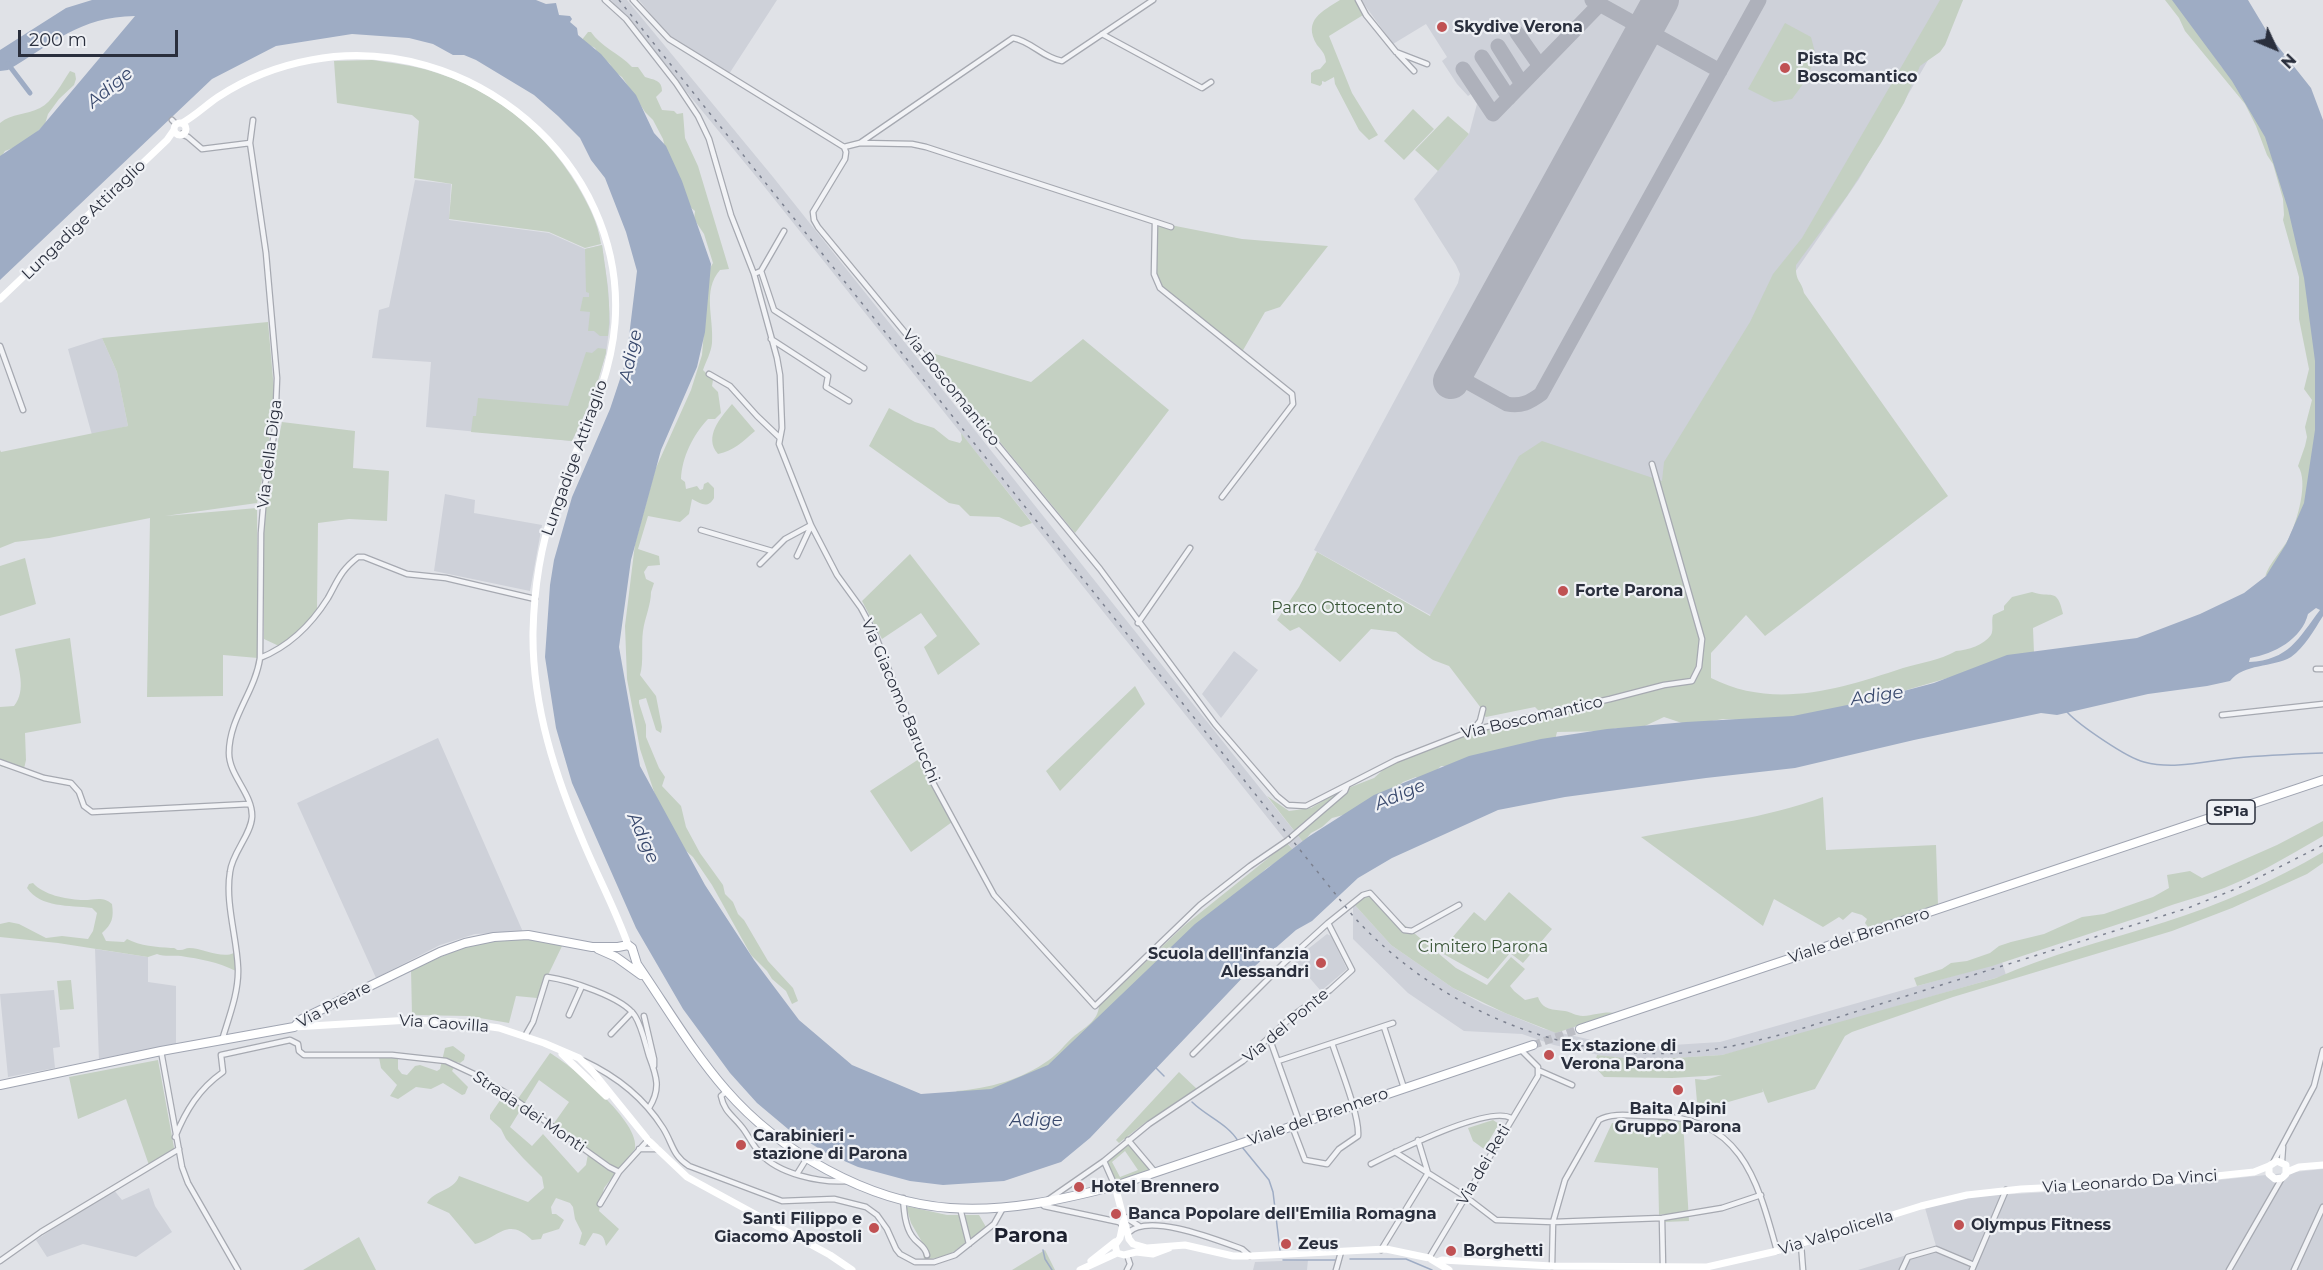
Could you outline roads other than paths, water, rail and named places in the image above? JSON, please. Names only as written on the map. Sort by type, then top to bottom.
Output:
[{"type":"main road","name":"Viale del Brennero","points":[[1580,1029],[2323,780]]},
{"type":"main road","name":"Via Preare","points":[[0,1085],[161,1051],[294,1027],[302,1019],[440,952],[465,943],[495,937],[528,935],[592,946],[622,946]]},
{"type":"main road","name":"Via Preare","points":[[592,946],[616,957]]},
{"type":"main road","name":"Lungadige Attiraglio","points":[[622,946],[634,951],[637,964],[694,1051],[727,1091],[775,1136],[807,1158],[852,1180],[903,1198],[960,1208]]},
{"type":"main road","points":[[616,957],[622,946]]},
{"type":"main road","points":[[624,962],[632,959],[634,951]]},
{"type":"main road","name":"Lungadige Attiraglio","points":[[616,957],[650,984]]},
{"type":"main road","name":"Viale del Brennero","points":[[960,1208],[1003,1207],[1064,1200],[1115,1186],[1533,1045]]},
{"type":"street","name":"Via Giacomo Barucchi","points":[[606,0],[645,42],[698,116],[709,139],[731,215],[754,274],[780,375],[779,444],[811,525],[837,575],[861,608],[874,634],[930,777],[994,895],[1095,1006],[1200,905],[1296,834],[1345,791],[1347,786]]},
{"type":"street","points":[[633,0],[669,39],[844,147],[860,144],[912,144],[926,147],[1171,227]]},
{"type":"street","points":[[860,144],[1013,38],[1020,39],[1050,58],[1062,61],[1153,0]]},
{"type":"street","points":[[1358,0],[1366,15],[1414,71]]},
{"type":"street","points":[[1102,34],[1202,88],[1211,82]]},
{"type":"street","points":[[1396,52],[1427,64]]},
{"type":"street","name":"Lungadige Attiraglio","points":[[0,299],[190,118],[214,99],[263,72],[313,59],[368,55],[393,57],[431,65],[466,80],[500,99],[554,145],[573,168],[595,206],[605,231],[616,288],[615,323],[611,358],[591,417],[554,506],[546,532],[535,599],[533,634],[536,690],[551,758],[584,843],[621,925],[622,946]]},
{"type":"street","name":"Via della Diga","points":[[222,1040],[237,985],[238,968],[232,930],[230,871],[241,842],[250,828],[252,816],[229,755],[231,734],[238,713],[258,671],[260,658],[261,533],[265,485],[275,429],[277,378],[266,253],[250,143],[253,120]]},
{"type":"street","points":[[181,129],[202,149],[250,143]]},
{"type":"street","name":"Via Boscomantico","points":[[844,147],[845,159],[813,212],[813,220],[1100,569],[1215,724],[1277,796],[1288,805],[1306,806],[1396,760],[1473,730],[1654,687],[1692,681],[1696,675],[1701,655],[1702,639],[1652,464]]},
{"type":"street","points":[[1155,222],[1154,274],[1160,288],[1293,394],[1293,404],[1222,497]]},
{"type":"street","points":[[754,274],[761,272],[784,231]]},
{"type":"street","points":[[761,272],[774,310],[864,368]]},
{"type":"street","points":[[771,339],[828,376],[826,387],[849,401]]},
{"type":"street","points":[[0,346],[23,410]]},
{"type":"street","points":[[709,374],[730,386],[757,417],[780,438]]},
{"type":"street","points":[[760,564],[785,539],[811,525]]},
{"type":"street","points":[[797,556],[811,525]]},
{"type":"street","points":[[701,530],[772,552]]},
{"type":"street","points":[[1138,622],[1190,548]]},
{"type":"street","points":[[260,658],[292,641],[304,631],[328,597],[340,573],[358,557],[407,574],[446,578],[535,599]]},
{"type":"street","points":[[2316,669],[2323,669]]},
{"type":"street","points":[[2222,716],[2323,704]]},
{"type":"street","points":[[1473,730],[1480,721],[1483,709]]},
{"type":"street","points":[[0,762],[44,778],[71,783],[79,792],[84,806],[92,813],[249,804]]},
{"type":"street","points":[[1193,1054],[1283,964],[1355,900],[1371,893],[1404,930],[1412,931],[1459,905]]},
{"type":"street","name":"Via del Ponte","points":[[1042,1203],[1104,1161],[1149,1124],[1243,1062],[1269,1037],[1352,970],[1328,923]]},
{"type":"street","points":[[525,1036],[533,1022],[547,977],[582,986],[613,999],[636,1017],[654,1068],[656,1096],[649,1108]]},
{"type":"street","points":[[569,1016],[582,986]]},
{"type":"street","points":[[611,1034],[632,1012]]},
{"type":"street","points":[[644,1016],[654,1068]]},
{"type":"street","name":"Via Caovilla","points":[[294,1027],[410,1020],[456,1022],[499,1028],[525,1036],[579,1059],[619,1082],[649,1108],[664,1130],[678,1158],[707,1174],[782,1201],[834,1198],[866,1207],[877,1215],[900,1254],[915,1262],[949,1258],[969,1244]]},
{"type":"street","points":[[1278,1061],[1393,1023]]},
{"type":"street","points":[[1384,1027],[1404,1088]]},
{"type":"street","points":[[1269,1037],[1278,1061],[1305,1160],[1327,1164],[1339,1149],[1358,1136],[1352,1106],[1332,1043]]},
{"type":"street","name":"Strada dei Monti","points":[[175,1137],[182,1118],[196,1097],[223,1072],[221,1055],[290,1040],[298,1044],[299,1052],[304,1055],[392,1054],[446,1061],[506,1093],[619,1172]]},
{"type":"street","points":[[556,1048],[639,1129]]},
{"type":"street","points":[[1521,1049],[1540,1071],[1572,1084]]},
{"type":"street","points":[[2229,1270],[2274,1194],[2283,1144],[2314,1086],[2323,1050]]},
{"type":"street","points":[[161,1051],[182,1167],[188,1183],[238,1270]]},
{"type":"street","points":[[579,1059],[594,1072],[609,1095],[678,1170],[695,1183],[830,1255],[852,1270]]},
{"type":"street","name":"Via dei Reti","points":[[1429,1258],[1540,1071]]},
{"type":"street","points":[[609,1095],[619,1082]]},
{"type":"street","name":"Lungadige Attiraglio","points":[[727,1091],[721,1096],[723,1108],[739,1124],[760,1154],[782,1169],[798,1174],[836,1182],[852,1180]]},
{"type":"street","points":[[739,1124],[749,1114]]},
{"type":"street","points":[[1371,1164],[1418,1140],[1494,1115],[1500,1114],[1511,1118]]},
{"type":"street","points":[[1552,1266],[1553,1222],[1570,1169],[1596,1125],[1604,1117],[1681,1118],[1712,1129],[1722,1136],[1747,1165],[1761,1195],[1777,1251]]},
{"type":"street","points":[[600,1204],[619,1172],[648,1140]]},
{"type":"street","points":[[1128,1140],[1155,1172]]},
{"type":"street","points":[[1381,1250],[1428,1173],[1418,1140]]},
{"type":"street","points":[[0,1261],[40,1232],[179,1149]]},
{"type":"street","points":[[639,1149],[657,1149]]},
{"type":"street","points":[[1395,1152],[1466,1197],[1496,1220],[1553,1222],[1662,1218],[1722,1208],[1761,1195]]},
{"type":"street","points":[[798,1174],[807,1158]]},
{"type":"street","points":[[1104,1161],[1115,1186],[1130,1239],[1132,1249],[1128,1254],[1130,1264],[1127,1270]]},
{"type":"street","name":"Via Leonardo Da Vinci","points":[[2006,1190],[2160,1182],[2280,1167],[2323,1165]]},
{"type":"street","points":[[2274,1194],[2272,1177],[2280,1167]]},
{"type":"street","name":"Via Leonardo Da Vinci","points":[[2254,1172],[2272,1177],[2280,1167]]},
{"type":"street","points":[[1902,1270],[1908,1257],[1936,1249],[1973,1268],[2006,1190]]},
{"type":"street","name":"Via Valpolicella","points":[[1437,1262],[1442,1260],[1606,1268],[1726,1267],[1921,1206],[2006,1190]]},
{"type":"street","points":[[903,1198],[904,1213],[911,1235],[924,1247],[927,1255]]},
{"type":"street","points":[[1042,1203],[1044,1206],[1119,1222],[1122,1225]]},
{"type":"street","points":[[960,1208],[969,1244],[994,1224],[1003,1207]]},
{"type":"street","points":[[2294,1270],[2323,1207]]},
{"type":"street","points":[[1118,1253],[1115,1248],[1125,1217]]},
{"type":"street","points":[[1125,1217],[1138,1226],[1161,1226],[1200,1235],[1242,1249],[1250,1256]]},
{"type":"street","points":[[1662,1218],[1663,1268]]},
{"type":"street","points":[[1130,1239],[1138,1226]]},
{"type":"street","points":[[1082,1268],[1118,1240],[1130,1239],[1147,1248],[1195,1246],[1233,1256],[1381,1250],[1406,1252],[1429,1258],[1449,1270]]},
{"type":"street","points":[[1801,1244],[1803,1270]]},
{"type":"street","points":[[1082,1268],[1118,1253],[1154,1254],[1172,1246]]},
{"type":"street","points":[[1336,1270],[1341,1252]]},
{"type":"street","points":[[1478,1270],[1485,1263]]},
{"type":"water","name":"Adige","points":[[92,0],[536,0],[546,4],[556,3],[559,15],[570,16],[572,19],[570,22],[577,28],[578,35],[601,54],[636,95],[654,133],[666,146],[682,181],[711,264],[705,332],[697,367],[661,450],[631,560],[619,647],[640,766],[705,885],[754,960],[799,1020],[852,1065],[921,1094],[991,1089],[1048,1065],[1195,924],[1308,837],[1374,795],[1469,756],[1541,739],[1607,729],[1793,716],[1862,702],[1934,683],[2007,655],[2137,638],[2200,614],[2244,593],[2266,576],[2286,544],[2304,503],[2315,430],[2315,361],[2304,278],[2288,209],[2265,137],[2232,81],[2172,0],[2248,0],[2269,35],[2311,88],[2323,120],[2323,616],[2305,643],[2291,657],[2250,668],[2230,681],[2148,694],[2057,715],[2041,713],[1795,768],[1565,797],[1498,810],[1392,858],[1358,878],[1312,921],[1296,930],[1247,973],[1090,1138],[1061,1162],[1004,1181],[943,1185],[910,1181],[858,1167],[826,1153],[788,1129],[757,1103],[730,1073],[683,1009],[636,928],[572,783],[556,728],[545,657],[554,560],[572,497],[610,409],[626,361],[637,271],[626,232],[605,178],[591,160],[580,138],[534,95],[476,60],[464,55],[453,55],[433,44],[409,38],[352,34],[276,46],[212,79],[0,280],[0,156],[39,130],[135,16],[98,21],[82,26],[8,70],[0,71],[0,50],[66,8]],"holes":[[[2316,608],[2320,610],[2298,639],[2283,652],[2274,657],[2249,662],[2250,658],[2268,653],[2286,644],[2300,631],[2308,614]]]},
{"type":"waterway","points":[[8,64],[30,93]]},
{"type":"waterway","points":[[2067,712],[2115,748],[2136,759],[2155,764],[2178,765],[2247,757],[2323,753]]},
{"type":"waterway","points":[[1156,1068],[1164,1076]]},
{"type":"waterway","points":[[1192,1102],[1229,1130],[1238,1141]]},
{"type":"waterway","points":[[1242,1147],[1269,1180],[1273,1192],[1280,1250]]},
{"type":"waterway","points":[[1043,1250],[1045,1259],[1052,1270]]},
{"type":"waterway","points":[[1350,1259],[1406,1259],[1432,1270]]},
{"type":"waterway","points":[[1283,1260],[1335,1260]]},
{"type":"tunnel","points":[[1533,1045],[1580,1029]]},
{"type":"railway","points":[[619,0],[1353,916],[1386,948],[1422,977],[1461,1001],[1503,1021],[1546,1037],[1591,1047],[1637,1053],[1683,1053],[1753,1042],[2188,908],[2238,888],[2323,845]]},
{"type":"place","name":"Skydive Verona","points":[[1442,27]]},
{"type":"place","name":"Pista RC Boscomantico","points":[[1785,68]]},
{"type":"place","name":"Forte Parona","points":[[1563,591]]},
{"type":"place","name":"Scuola dell'infanzia Alessandri","points":[[1321,963]]},
{"type":"place","name":"Ex stazione di Verona Parona","points":[[1549,1055]]},
{"type":"place","name":"Baita Alpini Gruppo Parona","points":[[1678,1090]]},
{"type":"place","name":"Carabinieri - stazione di Parona","points":[[741,1145]]},
{"type":"place","name":"Hotel Brennero","points":[[1079,1187]]},
{"type":"place","name":"Banca Popolare dell'Emilia Romagna","points":[[1116,1214]]},
{"type":"place","name":"Olympus Fitness","points":[[1959,1225]]},
{"type":"place","name":"Santi Filippo e Giacomo Apostoli","points":[[874,1228]]},
{"type":"place","name":"Zeus","points":[[1286,1244]]},
{"type":"place","name":"Borghetti","points":[[1451,1251]]},
{"type":"district","name":"Parona","points":[[1031,1236]]},
{"type":"park label","name":"Parco Ottocento","points":[[1337,608]]},
{"type":"park label","name":"Cimitero Parona","points":[[1483,947]]}]
